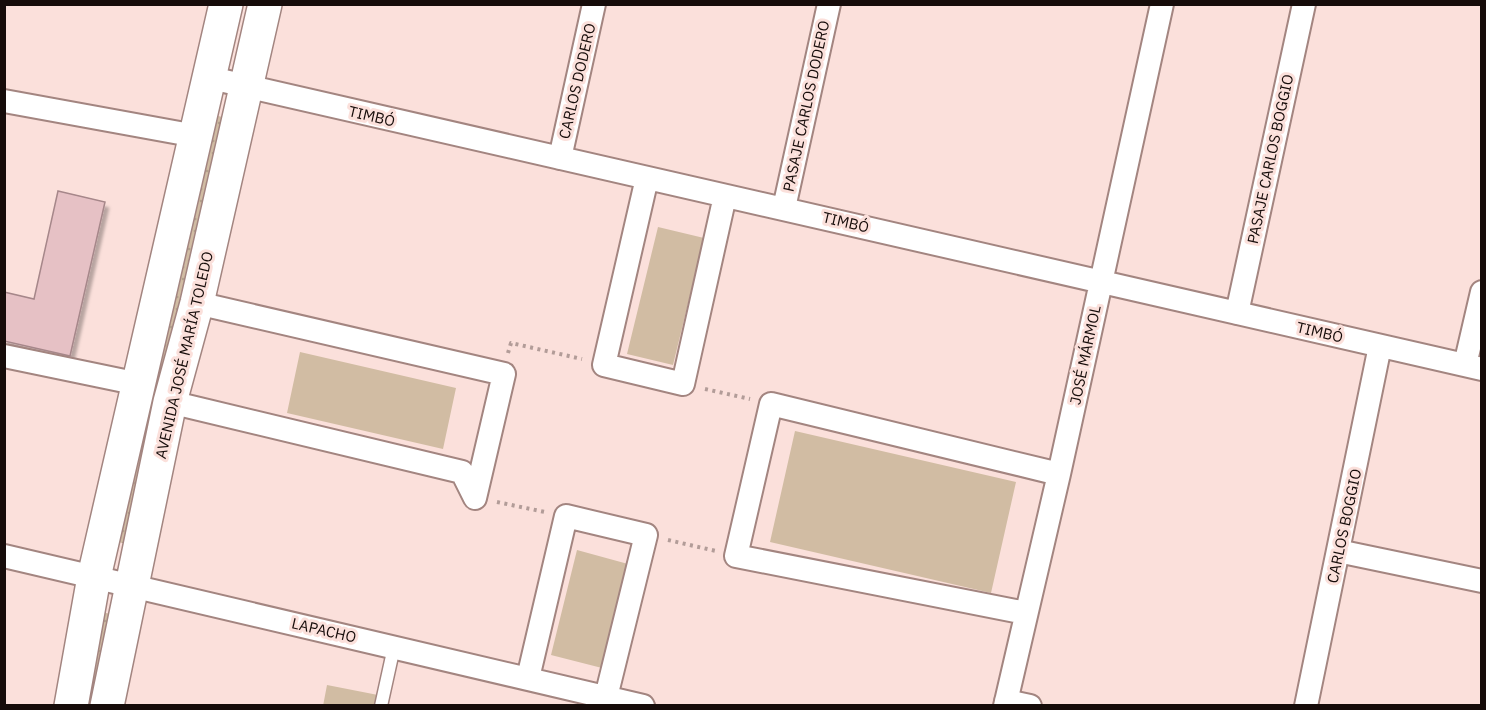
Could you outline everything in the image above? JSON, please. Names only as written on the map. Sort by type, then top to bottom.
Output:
[{"type":"main road","points":[[71,705],[94,577],[211,78],[226,4]]},
{"type":"main road","name":"AVENIDA JOSÉ MARÍA TOLEDO","points":[[107,705],[134,586],[170,402],[197,303],[265,4]]},
{"type":"street","name":"CARLOS DODERO","points":[[560,158],[594,4]]},
{"type":"street","name":"PASAJE CARLOS DODERO","points":[[784,208],[829,4]]},
{"type":"street","name":"JOSÉ MÁRMOL","points":[[1005,703],[1059,474],[1162,4]]},
{"type":"street","name":"PASAJE CARLOS BOGGIO","points":[[1237,313],[1304,4]]},
{"type":"street","name":"TIMBÓ","points":[[211,78],[1473,367]]},
{"type":"street","points":[[4,101],[196,136]]},
{"type":"street","points":[[646,178],[604,364],[683,384],[725,196]]},
{"type":"street","points":[[1473,367],[1482,292]]},
{"type":"street","points":[[197,303],[504,374],[476,498]]},
{"type":"street","name":"CARLOS BOGGIO","points":[[1306,705],[1380,346]]},
{"type":"street","points":[[4,356],[139,384]]},
{"type":"street","points":[[170,402],[462,472],[476,498]]},
{"type":"street","points":[[1026,613],[736,556],[771,404],[1059,474]]},
{"type":"street","points":[[528,678],[566,516],[646,535],[606,697]]},
{"type":"street","points":[[1338,551],[1482,581]]},
{"type":"street","name":"LAPACHO","points":[[4,555],[528,678],[560,696],[606,697],[643,705]]},
{"type":"street","points":[[1005,703],[1030,705]]},
{"type":"lane","points":[[381,705],[394,647]]},
{"type":"path","points":[[504,374],[511,343],[604,364]]},
{"type":"path","points":[[683,384],[771,404]]},
{"type":"path","points":[[476,498],[566,516]]},
{"type":"path","points":[[646,535],[736,556]]},
{"type":"shaded area","points":[[218,116],[227,118],[127,544],[118,542]]},
{"type":"shaded area","points":[[658,227],[704,238],[673,365],[627,354]]},
{"type":"shaded area","points":[[300,352],[456,388],[443,449],[287,413]]},
{"type":"shaded area","points":[[795,431],[1016,482],[991,593],[770,542]]},
{"type":"shaded area","points":[[577,550],[628,564],[602,668],[551,655]]},
{"type":"shaded area","points":[[102,612],[123,617],[102,705],[80,706]]},
{"type":"shaded area","points":[[327,685],[378,695],[376,705],[323,706]]},
{"type":"building","points":[[58,191],[105,202],[70,356],[4,341],[4,292],[34,299]]}]
